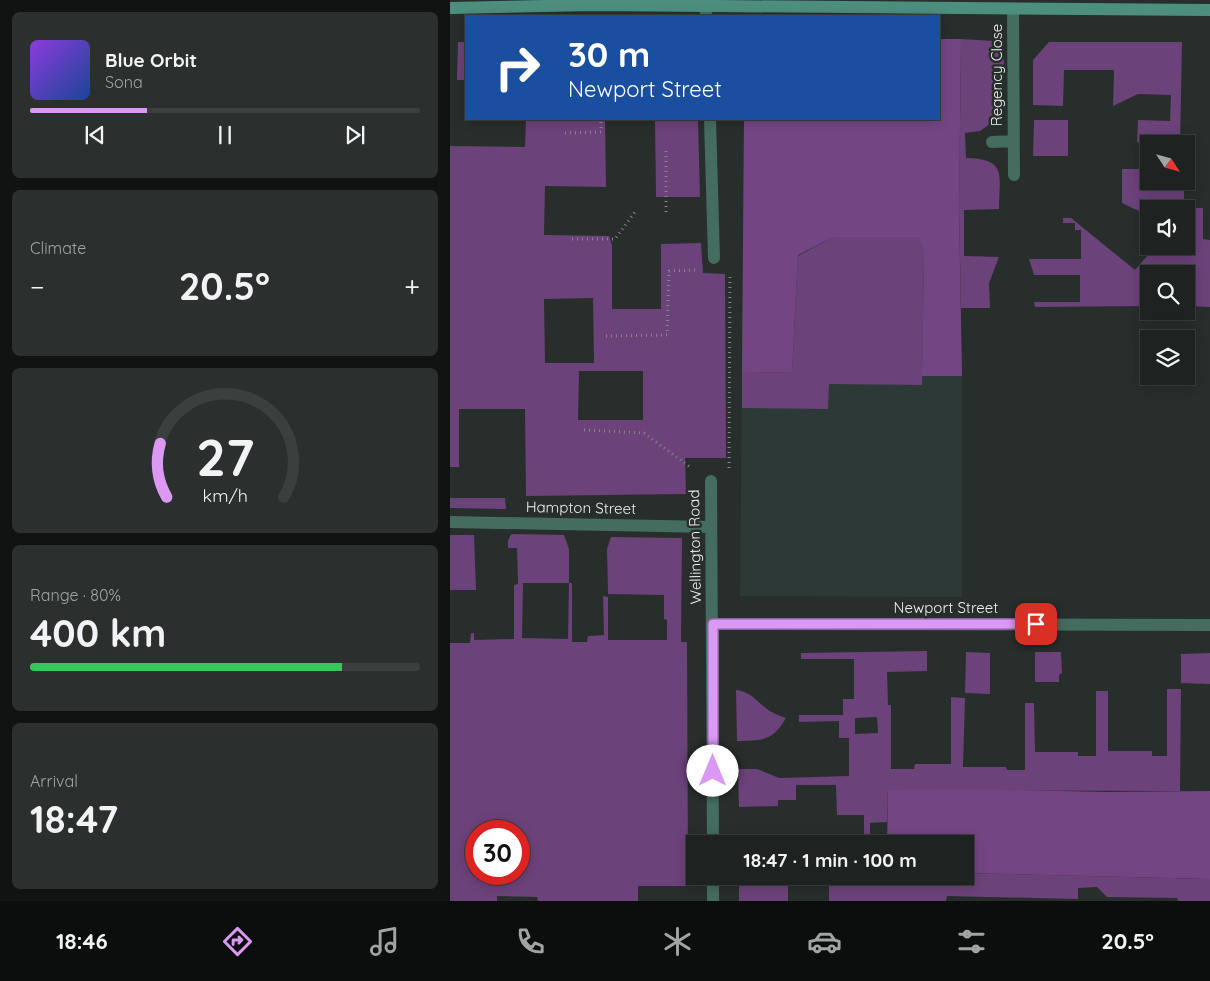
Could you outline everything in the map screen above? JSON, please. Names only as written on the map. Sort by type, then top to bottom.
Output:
[{"type":"main road","points":[[450,8],[593,5],[1210,10]]},
{"type":"street","name":"Regency Close","points":[[1013,9],[1014,175]]},
{"type":"street","points":[[710,120],[714,258]]},
{"type":"street","name":"Regency Close","points":[[992,142],[1014,141]]},
{"type":"street","name":"Wellington Road","points":[[710,481],[713,624],[713,835]]},
{"type":"street","name":"Hampton Street","points":[[450,522],[711,527]]},
{"type":"street","name":"Newport Street","points":[[713,624],[1210,625]]},
{"type":"street","points":[[713,885],[713,901]]},
{"type":"path","points":[[565,133],[600,132],[601,120]]},
{"type":"path","points":[[666,150],[666,212]]},
{"type":"path","points":[[572,239],[615,239],[635,212]]},
{"type":"path","name":"Wellington Road","points":[[710,481],[730,468],[730,269],[714,258]]},
{"type":"path","points":[[606,336],[667,335],[669,271],[704,270]]},
{"type":"path","points":[[584,430],[644,432],[690,467]]},
{"type":"shaded area","points":[[940,39],[961,39],[959,210],[962,376],[962,597],[740,596],[744,120],[940,120]]},
{"type":"shaded area","points":[[940,39],[961,39],[959,210],[962,376],[922,376],[924,252],[918,237],[833,237],[798,255],[792,372],[742,373],[744,120],[940,120]]},
{"type":"shaded area","points":[[961,39],[994,41],[999,46],[1004,59],[1002,110],[990,124],[980,131],[965,133],[966,158],[989,162],[995,166],[1000,178],[999,209],[964,210],[964,256],[999,257],[989,283],[990,308],[961,308],[959,210]]},
{"type":"shaded area","points":[[458,42],[465,42],[465,78],[464,80],[457,80]]},
{"type":"shaded area","points":[[1049,42],[1182,42],[1180,135],[1140,135],[1140,142],[1137,142],[1138,120],[1170,121],[1171,95],[1138,94],[1113,106],[1114,70],[1064,70],[1063,106],[1033,105],[1033,60]]},
{"type":"shaded area","points":[[526,120],[605,120],[606,187],[545,186],[544,235],[609,236],[612,245],[612,309],[661,309],[661,244],[701,243],[703,273],[725,274],[726,458],[685,458],[686,494],[526,496],[525,409],[459,409],[459,467],[450,467],[450,146],[525,147]],"holes":[[[593,298],[594,363],[545,363],[544,299]],[[579,371],[643,371],[643,420],[578,420]]]},
{"type":"shaded area","points":[[655,120],[698,120],[700,197],[656,197]]},
{"type":"shaded area","points":[[1034,120],[1068,120],[1068,156],[1033,156]]},
{"type":"shaded area","points":[[1122,169],[1140,169],[1140,190],[1184,190],[1184,200],[1140,200],[1140,212],[1122,203]]},
{"type":"shaded area","points":[[1195,208],[1203,208],[1203,239],[1210,240],[1210,307],[1195,306],[1195,265],[1140,265],[1140,306],[1035,307],[1034,302],[1080,302],[1080,275],[1034,275],[1029,259],[1081,259],[1081,230],[1075,230],[1075,223],[1063,223],[1063,218],[1071,218],[1135,270],[1148,255],[1195,255]]},
{"type":"shaded area","points":[[833,237],[918,237],[924,252],[922,385],[829,384],[828,409],[742,408],[742,373],[792,372],[798,256]]},
{"type":"shaded area","points":[[450,498],[505,498],[506,509],[450,508]]},
{"type":"shaded area","points":[[511,534],[564,535],[569,549],[569,583],[572,583],[572,642],[587,642],[588,636],[604,635],[603,596],[608,597],[608,640],[667,640],[667,620],[664,619],[664,595],[608,594],[607,549],[611,537],[682,538],[681,642],[687,642],[688,835],[686,835],[686,885],[688,886],[638,886],[638,901],[538,901],[537,897],[497,896],[497,901],[450,901],[450,643],[470,643],[471,633],[474,633],[474,640],[514,639],[514,585],[518,584],[517,548],[508,548]],"holes":[[[523,583],[569,583],[568,639],[522,638]]]},
{"type":"shaded area","points":[[450,535],[474,535],[476,590],[450,590]]},
{"type":"shaded area","points":[[927,651],[927,671],[887,672],[888,705],[891,705],[891,769],[914,769],[915,764],[951,764],[951,697],[965,698],[963,767],[1006,767],[1007,770],[1025,770],[1025,703],[1034,703],[1035,752],[1078,752],[1078,756],[1096,756],[1096,691],[1108,691],[1108,751],[1152,751],[1152,756],[1167,756],[1167,689],[1181,689],[1180,791],[888,790],[887,822],[870,823],[870,835],[864,835],[864,815],[837,815],[836,785],[796,785],[796,800],[778,800],[778,806],[739,807],[738,769],[757,769],[779,778],[849,776],[849,738],[839,738],[839,721],[799,722],[799,715],[843,715],[843,699],[854,699],[854,659],[801,659],[801,653]],"holes":[[[877,717],[878,733],[855,734],[855,718]]]},
{"type":"shaded area","points":[[966,652],[990,653],[990,694],[965,693]]},
{"type":"shaded area","points":[[1035,652],[1061,652],[1062,673],[1059,675],[1059,682],[1035,682]]},
{"type":"shaded area","points":[[1210,653],[1210,684],[1181,683],[1181,654]]},
{"type":"shaded area","points":[[736,690],[749,694],[769,710],[786,718],[776,732],[760,740],[737,741]]},
{"type":"shaded area","points":[[888,790],[1210,791],[1210,879],[974,873],[974,835],[887,835]]},
{"type":"shaded area","points":[[974,873],[1210,879],[1210,901],[1178,901],[1177,898],[1107,897],[1097,887],[1078,888],[1078,899],[947,896],[946,901],[829,901],[829,885],[974,885]]},
{"type":"shaded area","points":[[739,885],[788,885],[788,901],[739,901]]},
{"type":"route","points":[[713,771],[713,624],[1036,624]]}]
